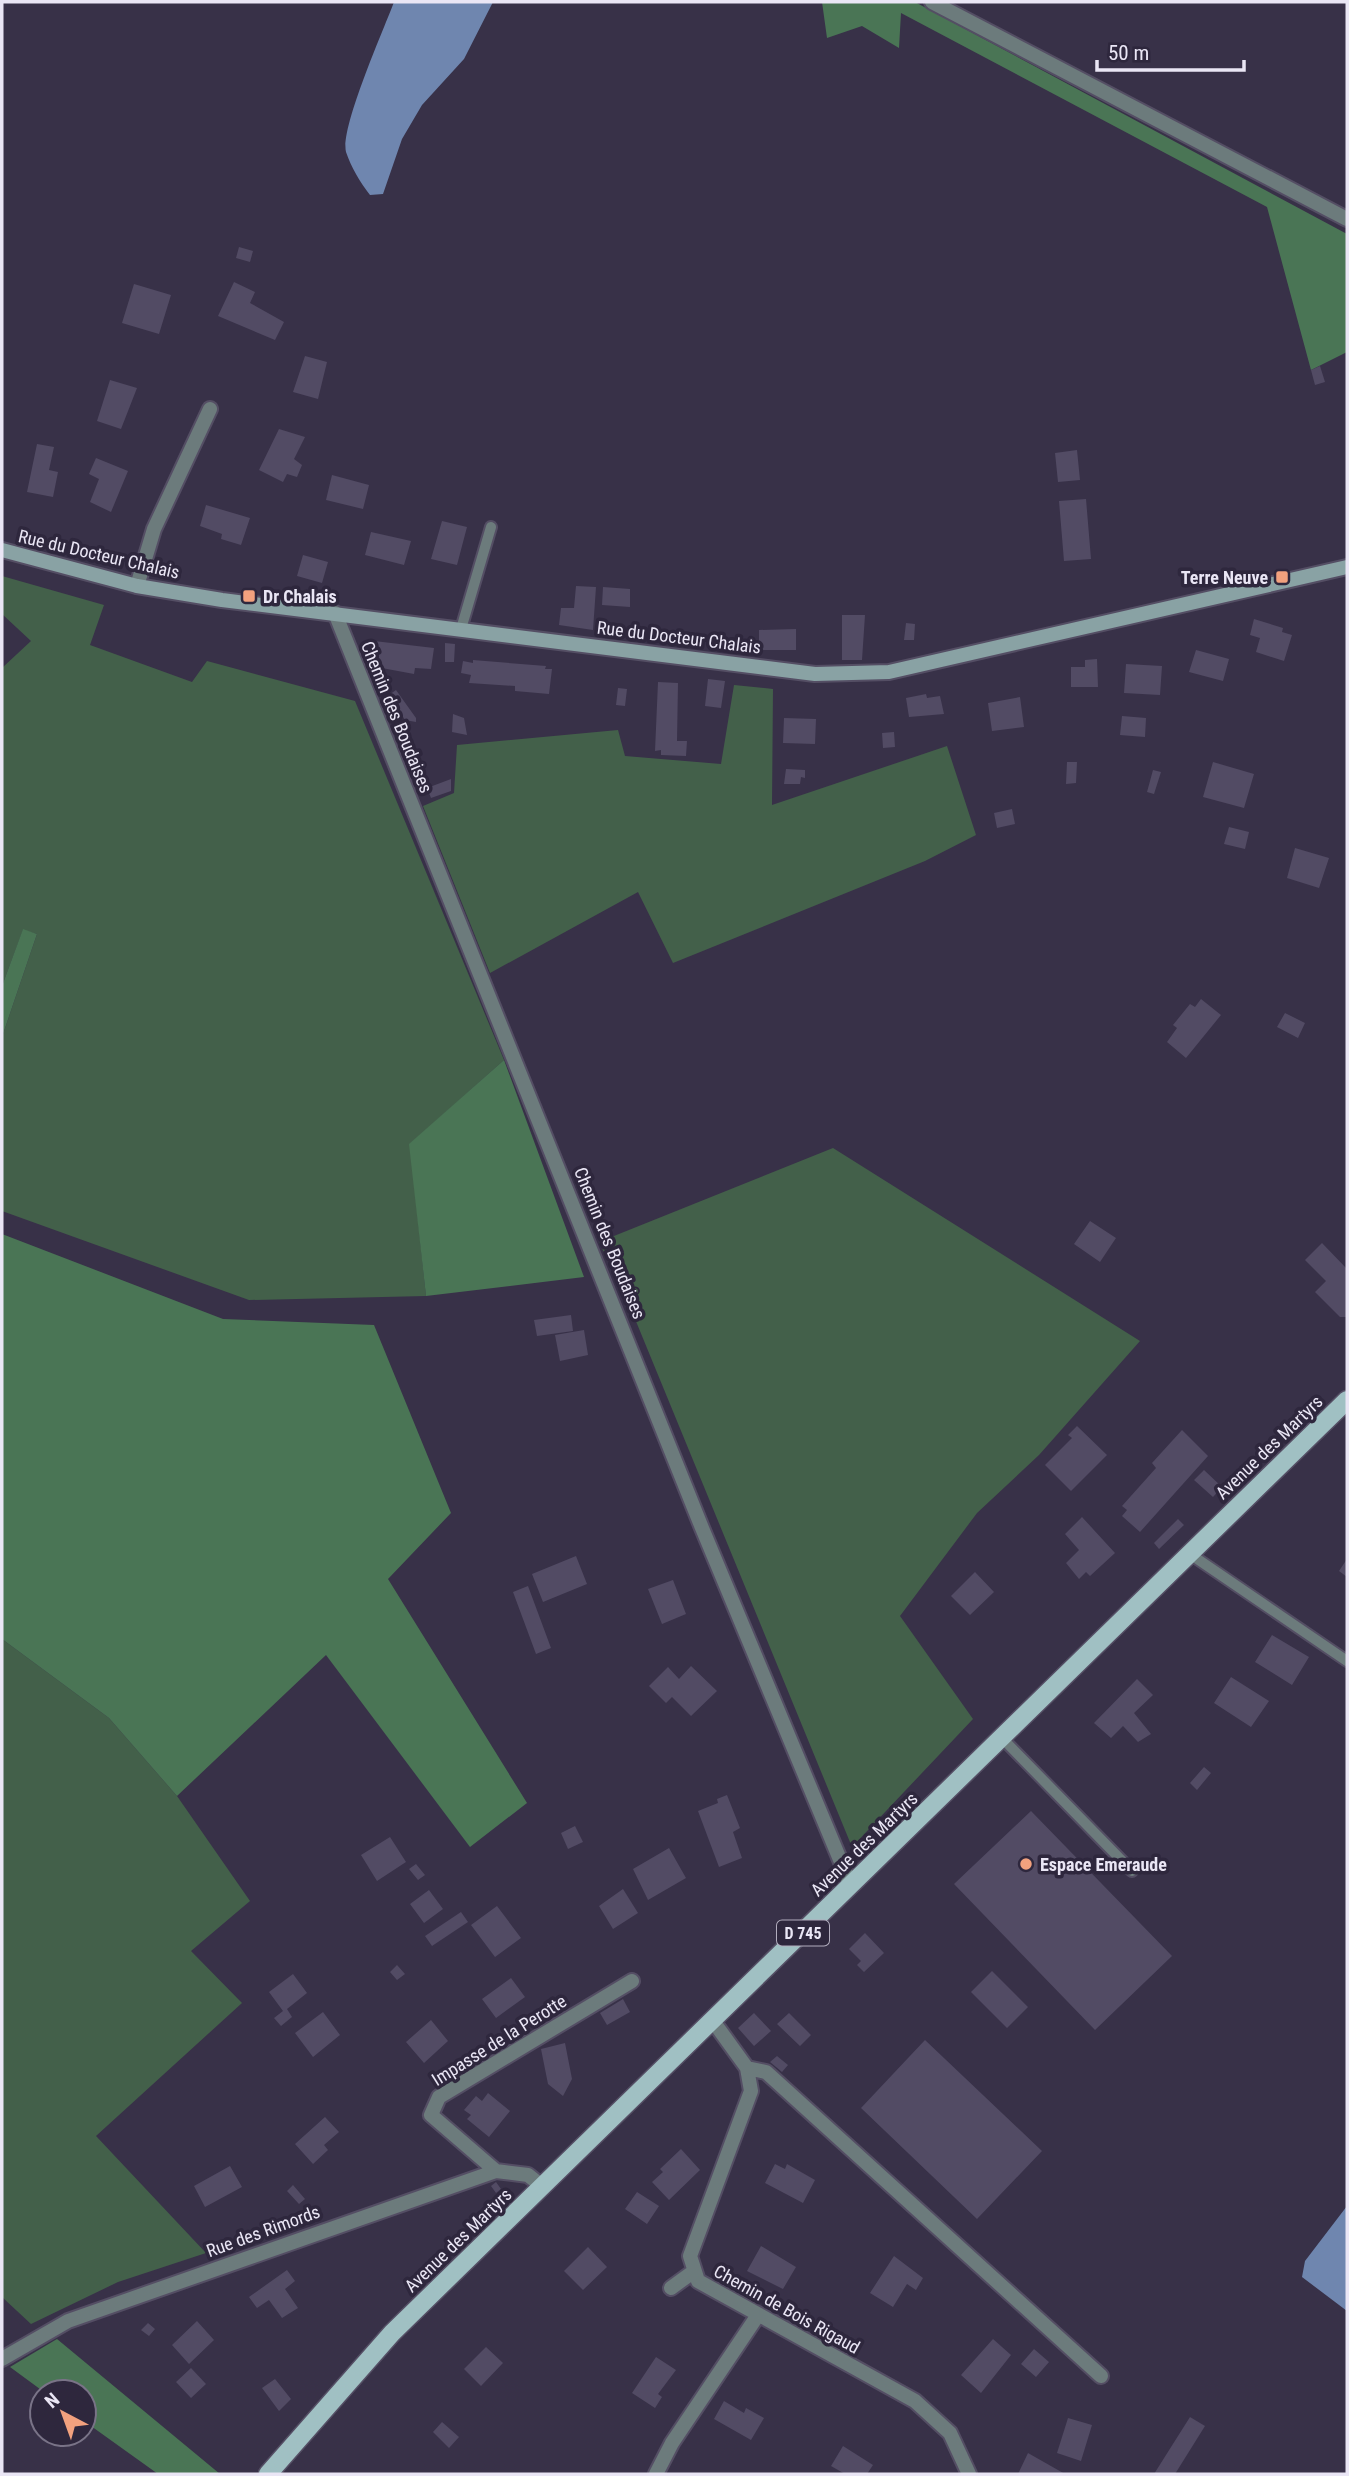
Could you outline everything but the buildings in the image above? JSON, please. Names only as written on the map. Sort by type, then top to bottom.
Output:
[{"type":"main road","name":"Rue du Docteur Chalais","points":[[2,550],[137,586],[815,674],[889,672],[1347,567]]},
{"type":"main road","name":"Avenue des Martyrs","points":[[268,2474],[392,2333],[1347,1400]]},
{"type":"street","points":[[932,2],[1347,219]]},
{"type":"street","points":[[137,586],[154,530],[211,409]]},
{"type":"street","name":"Chemin des Boudaises","points":[[335,613],[702,1528],[851,1886]]},
{"type":"street","name":"Impasse de la Perotte","points":[[496,2171],[432,2115],[439,2097],[632,1981]]},
{"type":"street","points":[[713,2021],[747,2067],[766,2072],[1101,2376]]},
{"type":"street","name":"Chemin de Bois Rigaud","points":[[747,2067],[751,2091],[694,2243],[690,2256],[693,2272],[706,2288],[915,2401],[950,2433],[969,2474]]},
{"type":"street","name":"Rue des Rimords","points":[[2,2359],[68,2321],[496,2171],[528,2175],[543,2187]]},
{"type":"street","points":[[671,2288],[693,2272]]},
{"type":"street","points":[[656,2474],[672,2442],[758,2315]]},
{"type":"lane","points":[[461,629],[491,527]]},
{"type":"lane","points":[[1190,1553],[1347,1661]]},
{"type":"lane","points":[[1002,1738],[1132,1871]]},
{"type":"green space","points":[[822,2],[915,2],[1347,234],[1347,352],[1311,370],[1267,207],[901,13],[899,48],[862,26],[827,38]]},
{"type":"green space","points":[[2,576],[104,605],[90,645],[192,682],[207,661],[355,701],[504,1060],[410,1144],[426,1296],[249,1300],[2,1211],[2,1037],[37,934],[23,930],[2,986],[2,668],[31,641],[2,614]]},
{"type":"green space","points":[[734,685],[773,689],[772,805],[947,746],[976,835],[925,861],[673,963],[638,892],[490,973],[423,806],[454,793],[457,745],[618,730],[625,756],[721,764]]},
{"type":"green space","points":[[23,929],[37,934],[2,1037],[2,986]]},
{"type":"green space","points":[[504,1060],[584,1277],[426,1296],[409,1144]]},
{"type":"green space","points":[[833,1148],[1140,1341],[1039,1455],[977,1513],[900,1616],[973,1719],[852,1847],[626,1297],[599,1242]]},
{"type":"green space","points":[[2,1234],[223,1319],[374,1325],[451,1513],[388,1579],[527,1803],[470,1847],[326,1655],[177,1796],[109,1718],[2,1639]]},
{"type":"green space","points":[[2,1639],[109,1718],[177,1796],[250,1901],[191,1951],[242,2003],[96,2136],[206,2253],[118,2282],[31,2324],[2,2297]]},
{"type":"green space","points":[[57,2339],[220,2474],[158,2474],[98,2431],[98,2378],[28,2378],[28,2380],[10,2367]]},
{"type":"water","points":[[394,2],[493,2],[464,59],[422,105],[402,139],[383,194],[370,195],[350,163],[346,140],[356,101]]},
{"type":"water","points":[[1347,2206],[1347,2311],[1302,2277],[1305,2261]]},
{"type":"place","name":"Terre Neuve","points":[[1282,577]]},
{"type":"place","name":"Dr Chalais","points":[[249,596]]},
{"type":"place","name":"Espace Emeraude","points":[[1026,1864]]}]
